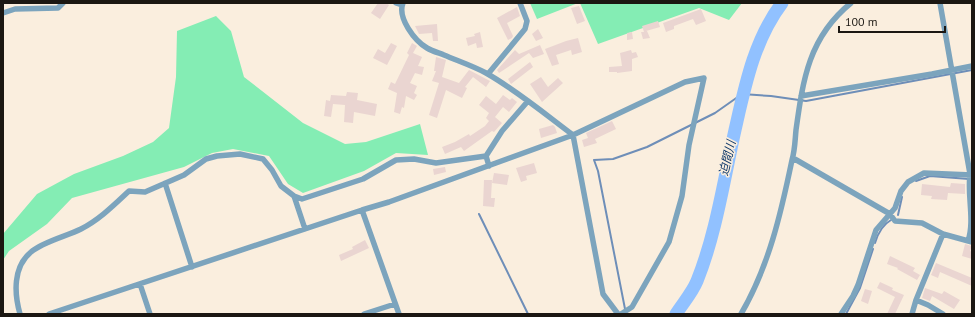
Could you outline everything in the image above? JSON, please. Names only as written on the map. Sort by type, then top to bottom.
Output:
[{"type":"street","points":[[3,13],[15,8],[58,8],[63,3]]},
{"type":"street","points":[[488,74],[525,29],[527,21],[520,3]]},
{"type":"street","points":[[741,314],[760,278],[776,230],[793,158],[801,96],[810,63],[821,36],[831,22],[851,3]]},
{"type":"street","points":[[793,158],[890,214],[895,221],[922,223],[943,234],[970,241],[971,215],[968,191],[971,174],[940,3]]},
{"type":"street","points":[[400,4],[403,19],[409,31],[427,48],[473,66],[488,74],[573,134],[603,294],[618,314]]},
{"type":"street","points":[[801,96],[972,66]]},
{"type":"street","points":[[48,314],[389,202],[573,134],[685,82],[704,78],[689,145],[682,196],[669,242],[632,307],[621,314]]},
{"type":"street","points":[[489,166],[486,156],[502,130],[528,101]]},
{"type":"street","points":[[20,314],[17,303],[16,278],[24,259],[31,251],[82,228],[105,212],[129,191],[145,192],[184,175],[206,159],[217,156],[240,154],[263,159],[272,170],[281,186],[294,196],[302,199],[363,178],[396,160],[414,158],[436,162],[486,156]]},
{"type":"street","points":[[841,314],[853,296],[858,285],[876,230],[895,208],[903,187],[924,173],[971,174]]},
{"type":"street","points":[[165,183],[192,267]]},
{"type":"street","points":[[294,196],[305,229]]},
{"type":"street","points":[[362,210],[399,314]]},
{"type":"street","points":[[912,314],[916,300],[943,234]]},
{"type":"street","points":[[140,284],[150,314]]},
{"type":"street","points":[[916,300],[943,314]]},
{"type":"street","points":[[364,314],[395,304]]},
{"type":"green space","points":[[530,3],[578,3],[537,19]]},
{"type":"green space","points":[[580,3],[742,3],[729,20],[699,8],[598,44]]},
{"type":"green space","points":[[216,16],[231,31],[244,77],[303,123],[345,144],[366,142],[420,124],[428,155],[396,153],[364,171],[303,193],[288,184],[269,156],[233,149],[212,153],[184,167],[72,198],[47,224],[9,251],[3,260],[3,234],[37,194],[74,174],[123,156],[153,142],[169,128],[176,77],[177,31]]},
{"type":"building","points":[[378,3],[386,3],[389,5],[380,19],[371,13]]},
{"type":"building","points":[[579,6],[585,21],[577,24],[571,8]]},
{"type":"building","points":[[517,7],[520,16],[507,23],[513,36],[508,40],[497,18]]},
{"type":"building","points":[[701,9],[706,21],[696,25],[693,19],[674,26],[674,29],[666,32],[663,23]]},
{"type":"building","points":[[658,21],[660,27],[646,31],[650,38],[643,39],[641,32],[644,32],[642,26]]},
{"type":"building","points":[[437,24],[438,41],[433,41],[432,33],[419,34],[415,26]]},
{"type":"building","points":[[538,29],[543,38],[536,41],[532,34]]},
{"type":"building","points":[[480,32],[483,47],[477,48],[476,43],[468,46],[466,38],[475,36],[474,34]]},
{"type":"building","points":[[632,32],[633,39],[627,40],[627,33]]},
{"type":"building","points":[[578,38],[582,52],[572,55],[571,50],[556,55],[559,64],[552,66],[545,49]]},
{"type":"building","points":[[391,43],[397,46],[387,65],[373,58],[378,49],[385,53]]},
{"type":"building","points":[[412,43],[417,46],[413,53],[422,57],[418,66],[424,67],[422,75],[415,73],[410,83],[417,86],[414,93],[417,95],[414,100],[406,96],[404,108],[402,107],[400,114],[394,112],[397,93],[388,89],[391,82],[395,84],[409,55],[407,53]]},
{"type":"building","points":[[540,45],[544,54],[533,58],[529,53],[499,73],[497,70],[515,50],[519,54]]},
{"type":"building","points":[[631,50],[632,53],[636,52],[638,57],[632,59],[632,71],[617,73],[609,72],[609,67],[622,66],[620,53]]},
{"type":"building","points":[[436,57],[446,60],[442,77],[459,83],[469,70],[490,81],[486,87],[473,77],[465,87],[467,88],[462,98],[446,90],[437,118],[429,115],[439,83],[432,81],[436,71],[434,71]]},
{"type":"building","points":[[530,62],[533,67],[511,84],[508,79]]},
{"type":"building","points":[[541,77],[548,87],[558,78],[563,83],[542,102],[530,84]]},
{"type":"building","points":[[347,92],[358,93],[357,100],[377,104],[375,116],[354,112],[353,123],[344,122],[345,105],[333,104],[331,117],[324,116],[326,100],[330,101],[331,95],[346,96]]},
{"type":"building","points":[[503,95],[510,100],[512,98],[517,102],[509,112],[503,107],[495,117],[502,123],[494,132],[492,131],[464,151],[461,147],[445,154],[442,147],[469,134],[470,136],[485,126],[489,121],[486,118],[489,113],[479,105],[486,96],[496,104]]},
{"type":"building","points":[[612,121],[616,129],[595,139],[597,143],[584,147],[582,140],[588,138],[586,133]]},
{"type":"building","points":[[553,125],[557,133],[541,138],[539,129]]},
{"type":"building","points":[[534,163],[537,173],[526,176],[527,180],[521,182],[516,168]]},
{"type":"building","points":[[445,167],[446,172],[434,175],[433,169]]},
{"type":"building","points":[[494,173],[509,175],[507,185],[492,183]]},
{"type":"building","points":[[484,180],[492,180],[491,198],[495,198],[494,207],[483,206]]},
{"type":"building","points":[[951,183],[965,184],[965,194],[948,193],[947,200],[931,199],[932,196],[921,195],[922,184],[950,187]]},
{"type":"building","points":[[365,240],[369,248],[341,261],[339,255],[353,249],[352,247]]},
{"type":"building","points":[[965,244],[972,246],[970,251],[972,252],[972,259],[962,256]]},
{"type":"building","points":[[890,256],[915,268],[913,271],[920,275],[917,280],[897,269],[898,268],[887,264]]},
{"type":"building","points":[[936,263],[972,278],[972,286],[940,272],[938,278],[931,275]]},
{"type":"building","points":[[880,282],[893,288],[892,290],[904,295],[895,314],[887,314],[895,297],[877,288]]},
{"type":"building","points":[[925,288],[942,294],[944,291],[960,300],[954,309],[932,296],[930,301],[922,298]]},
{"type":"building","points":[[865,289],[872,291],[868,304],[861,301]]},
{"type":"waterway","name":"迫間川","points":[[676,314],[695,285],[704,263],[719,206],[747,80],[757,48],[764,32],[782,3]]},
{"type":"waterway","points":[[626,314],[598,171],[594,160],[613,159],[647,147],[715,113],[742,94],[806,101],[972,70]]},
{"type":"waterway","points":[[916,181],[930,176],[969,179]]},
{"type":"waterway","points":[[898,215],[902,197]]},
{"type":"waterway","points":[[479,214],[528,314]]},
{"type":"waterway","points":[[875,243],[885,224],[891,220]]},
{"type":"waterway","points":[[846,314],[860,288],[873,249]]}]
